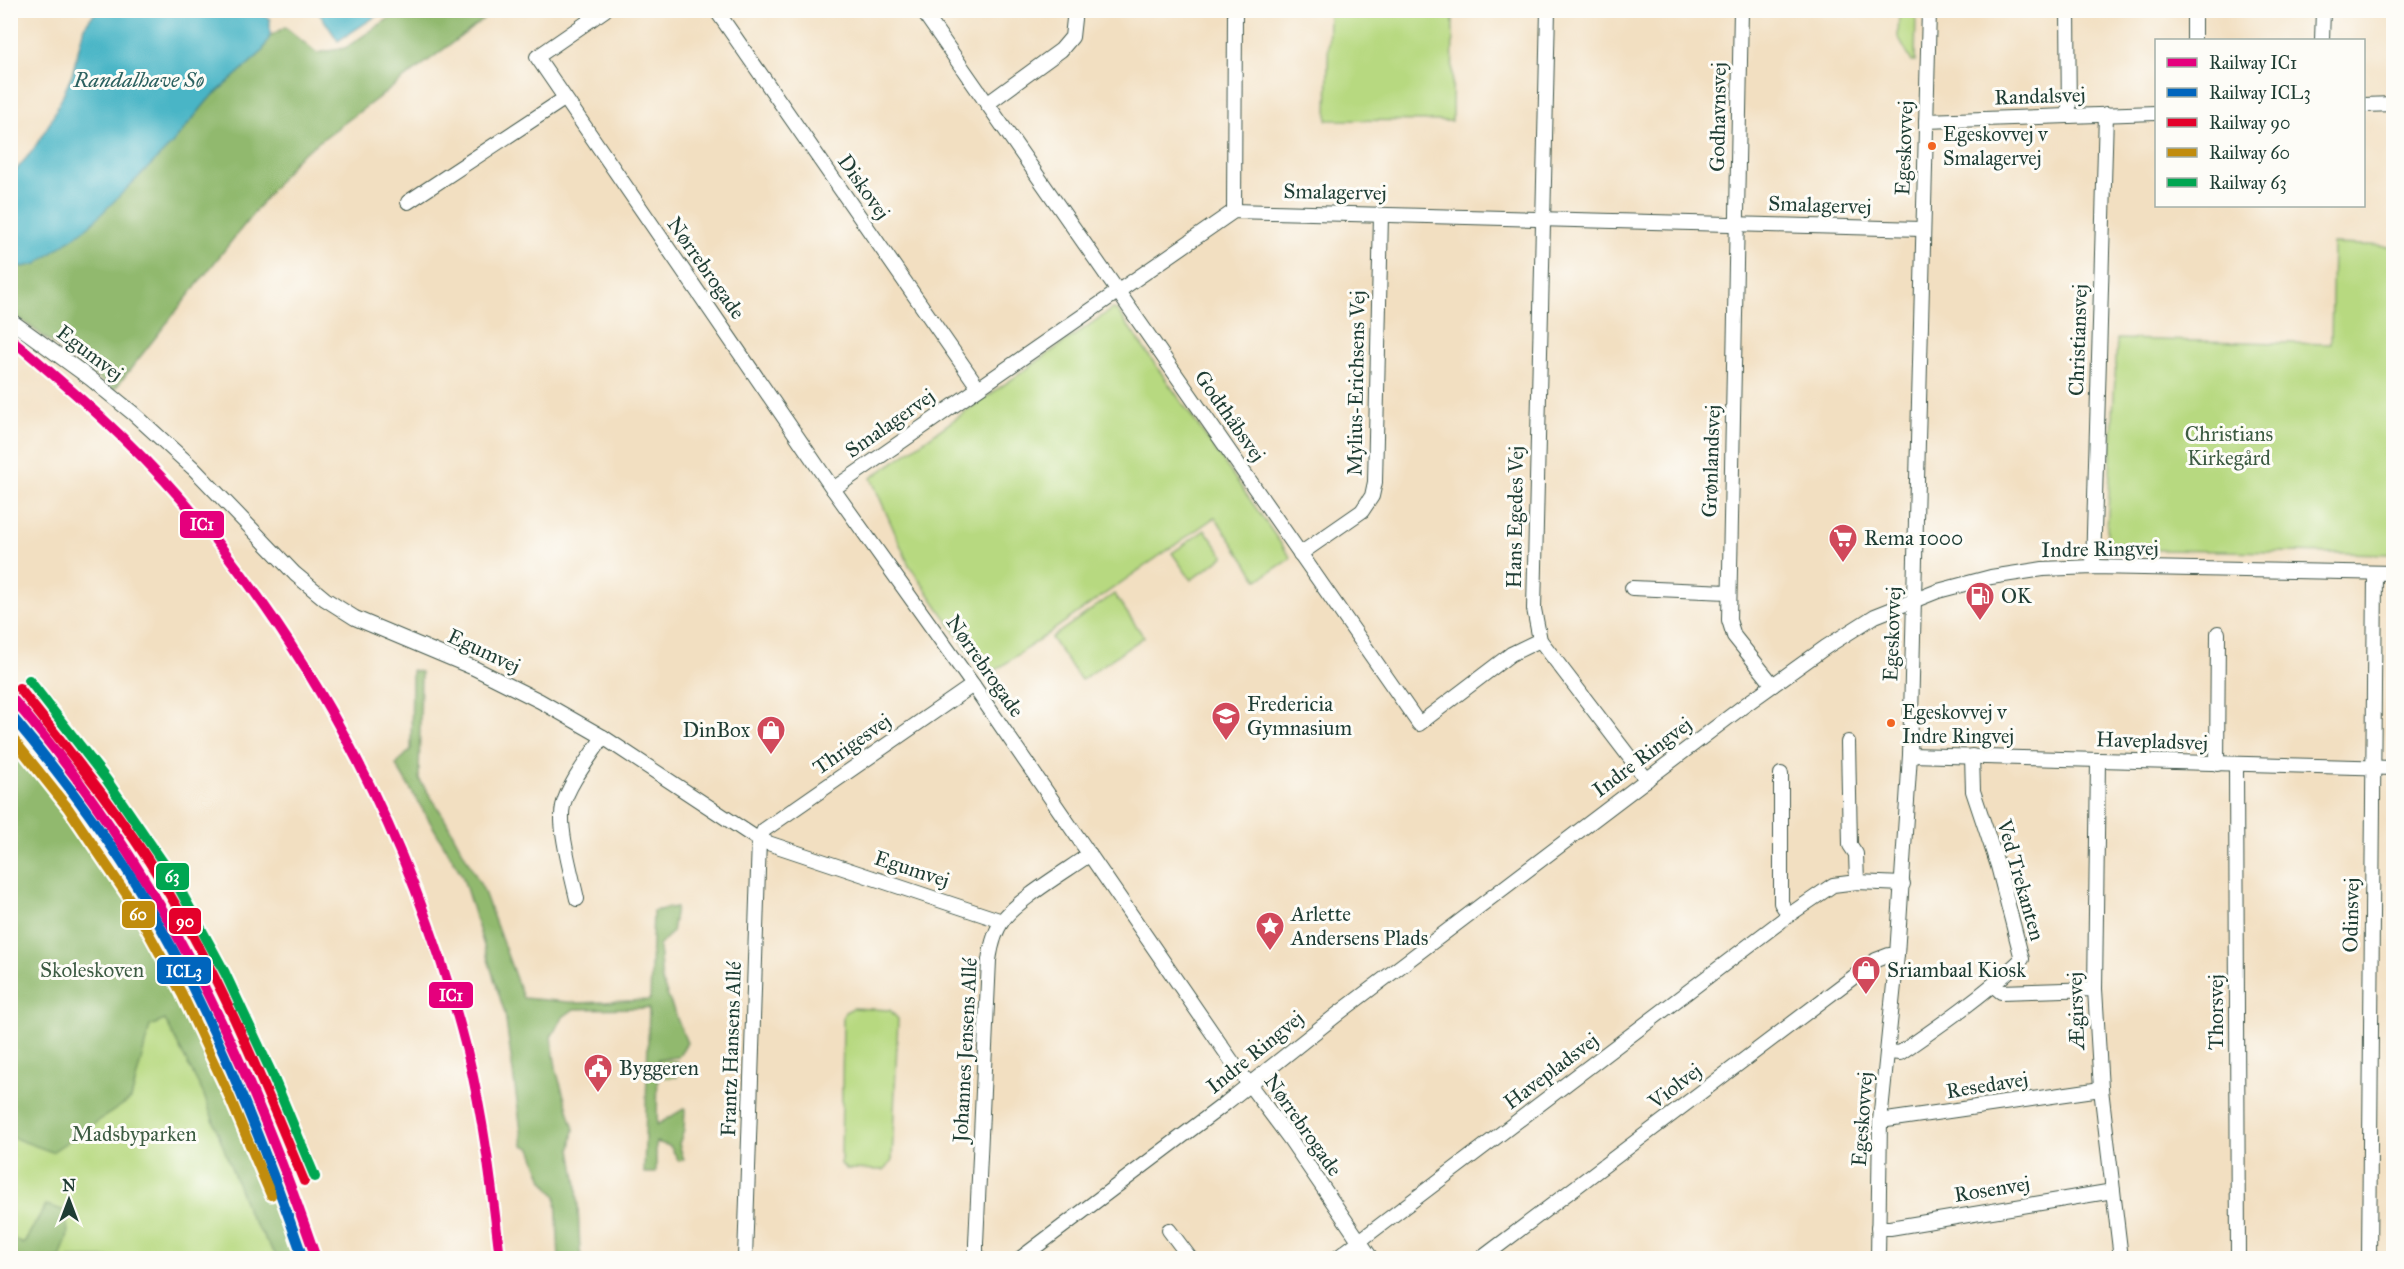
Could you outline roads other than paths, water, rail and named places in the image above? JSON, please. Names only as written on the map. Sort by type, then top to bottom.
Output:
[{"type":"street","name":"Nørrebrogade","points":[[605,10],[537,57],[833,489],[973,685],[1371,1258]]},
{"type":"street","name":"Diskovej","points":[[716,10],[978,387]]},
{"type":"street","name":"Godthåbsvej","points":[[922,10],[1419,724],[1511,654],[1540,640]]},
{"type":"street","points":[[987,104],[1061,50],[1072,37],[1075,10]]},
{"type":"street","points":[[1234,211],[1235,10]]},
{"type":"street","name":"Hans Egedes Vej","points":[[1548,10],[1534,609],[1540,640],[1647,780]]},
{"type":"street","name":"Godhavnsvej","points":[[1738,224],[1741,10]]},
{"type":"street","name":"Egeskovvej","points":[[1878,1258],[1880,1121],[1903,884],[1910,755],[1929,10]]},
{"type":"street","points":[[2068,10],[2069,116]]},
{"type":"street","points":[[2194,10],[2194,39]]},
{"type":"street","points":[[2322,39],[2323,10]]},
{"type":"street","points":[[408,202],[564,99]]},
{"type":"street","points":[[2365,105],[2394,104]]},
{"type":"street","name":"Randalsvej","points":[[1926,121],[2155,112]]},
{"type":"street","name":"Christiansvej","points":[[2094,567],[2106,114]]},
{"type":"street","name":"Smalagervej","points":[[833,489],[1234,211],[1922,229]]},
{"type":"street","name":"Mylius-Erichsens Vej","points":[[1300,554],[1362,511],[1372,496],[1375,482],[1381,215]]},
{"type":"street","name":"Grønlandsvej","points":[[1738,224],[1729,620],[1734,636],[1773,684]]},
{"type":"street","name":"Egumvej","points":[[10,320],[91,379],[134,414],[193,468],[295,574],[326,599],[355,618],[474,668],[603,737],[759,840],[1002,921]]},
{"type":"street","name":"Indre Ringvej","points":[[1022,1258],[1414,955],[1773,684],[1875,616],[1914,600],[1991,577],[2043,569],[2094,567],[2394,573]]},
{"type":"street","name":"Odinsvej","points":[[2368,1258],[2375,573]]},
{"type":"street","points":[[1632,588],[1728,592]]},
{"type":"street","points":[[2217,764],[2218,633]]},
{"type":"street","name":"Thrigesvej","points":[[759,840],[764,830],[973,685]]},
{"type":"street","points":[[577,899],[562,823],[563,806],[603,737]]},
{"type":"street","points":[[1848,742],[1850,845],[1856,854],[1857,882]]},
{"type":"street","name":"Havepladsvej","points":[[1910,755],[2394,768]]},
{"type":"street","name":"Ved Trekanten","points":[[1888,1052],[1900,1053],[1994,986],[2022,959],[1998,866],[1973,791],[1972,756]]},
{"type":"street","name":"Ægirsvej","points":[[2098,761],[2095,989],[2101,1089],[2121,1258]]},
{"type":"street","name":"Thorsvej","points":[[2236,764],[2238,1258]]},
{"type":"street","points":[[1781,774],[1781,903],[1789,915]]},
{"type":"street","name":"Frantz Hansens Allé","points":[[745,1258],[759,840]]},
{"type":"street","name":"Johannes Jensens Allé","points":[[980,1258],[976,1253],[976,1243],[989,960],[992,942],[1002,921],[1013,908],[1090,854]]},
{"type":"street","name":"Havepladsvej","points":[[1337,1258],[1789,915],[1833,885],[1857,882],[1903,884]]},
{"type":"street","name":"Violvej","points":[[1482,1258],[1876,960],[1882,956],[1897,955]]},
{"type":"street","points":[[1994,986],[2001,992],[2095,989]]},
{"type":"street","name":"Resedavej","points":[[1880,1121],[2101,1089]]},
{"type":"street","name":"Rosenvej","points":[[1878,1228],[1890,1228],[2113,1191]]},
{"type":"street","points":[[1168,1230],[1190,1258]]},
{"type":"water","name":"Randalhave Sø","points":[[100,11],[256,11],[270,19],[270,36],[262,52],[208,100],[172,144],[89,226],[37,264],[23,267],[10,263],[11,176],[33,150],[51,121],[72,75],[84,27],[93,15]]},
{"type":"water","points":[[318,11],[384,11],[338,41]]},
{"type":"rail line","name":"IC1","points":[[10,338],[100,416],[143,457],[183,501],[278,625],[319,691],[357,760],[420,902],[467,1051],[483,1128],[500,1258]]},
{"type":"rail line","name":"63","points":[[29,680],[106,779],[173,877],[225,973],[272,1074],[315,1177]]},
{"type":"rail line","name":"90","points":[[19,688],[75,759],[146,856],[183,918],[239,1029],[304,1181]]},
{"type":"rail line","name":"IC1","points":[[10,696],[62,759],[109,824],[152,892],[191,962],[227,1033],[259,1106],[316,1258]]},
{"type":"rail line","name":"ICL3","points":[[10,714],[89,815],[118,857],[183,969],[228,1064],[268,1160],[303,1258]]},
{"type":"rail line","name":"60","points":[[10,735],[68,808],[131,901],[182,994],[228,1093],[271,1195]]},
{"type":"place","name":"Egeskovvej v Smalagervej","points":[[1932,146]]},
{"type":"place","name":"Rema 1000","points":[[1843,564]]},
{"type":"place","name":"OK","points":[[1980,622]]},
{"type":"place","name":"Egeskovvej v Indre Ringvej","points":[[1891,723]]},
{"type":"place","name":"Fredericia Gymnasium","points":[[1226,742]]},
{"type":"place","name":"DinBox","points":[[771,756]]},
{"type":"place","name":"Arlette Andersens Plads","points":[[1270,952]]},
{"type":"place","name":"Sriambaal Kiosk","points":[[1866,996]]},
{"type":"place","name":"Byggeren","points":[[598,1094]]},
{"type":"park label","name":"Christians Kirkegård","points":[[2229,446]]},
{"type":"park label","name":"Skoleskoven","points":[[92,970]]},
{"type":"park label","name":"Madsbyparken","points":[[134,1134]]}]
